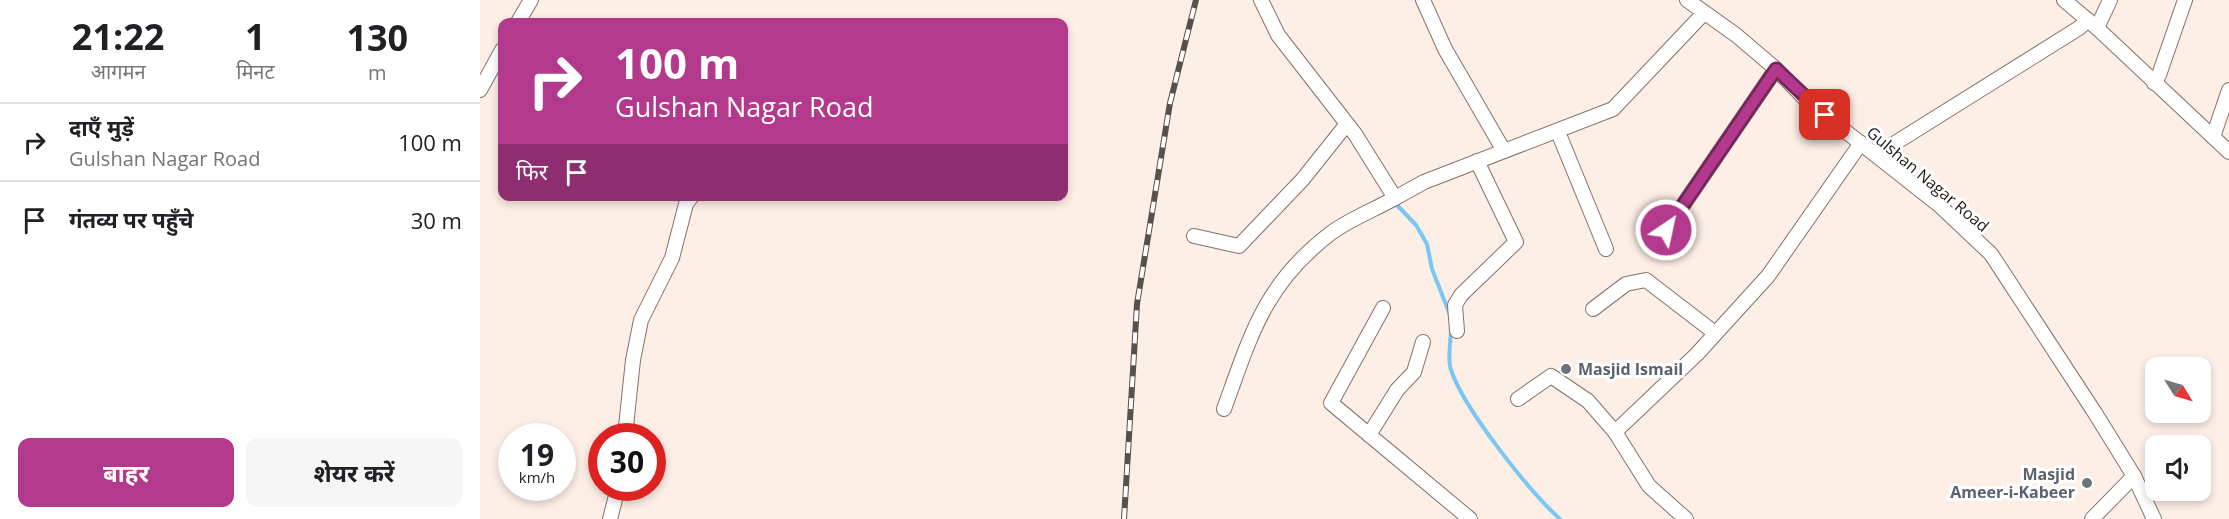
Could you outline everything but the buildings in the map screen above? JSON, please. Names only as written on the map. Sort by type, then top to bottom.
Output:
[{"type":"street","points":[[520,18],[531,0]]},
{"type":"street","points":[[1261,0],[1278,35],[1355,134],[1395,198]]},
{"type":"street","points":[[1423,0],[1445,49],[1504,151]]},
{"type":"street","name":"Gulshan Nagar Road","points":[[1687,0],[1736,35],[1776,69],[1807,101],[1939,205],[1991,254],[2134,476],[2154,519]]},
{"type":"street","points":[[2064,0],[2229,152]]},
{"type":"street","points":[[1876,155],[2079,28],[2092,24],[2110,0]]},
{"type":"street","points":[[2154,83],[2160,75],[2185,0]]},
{"type":"street","points":[[1224,410],[1253,328],[1282,278],[1332,233],[1424,182],[1613,109],[1704,13]]},
{"type":"street","points":[[480,90],[498,57]]},
{"type":"street","points":[[1666,230],[1776,69]]},
{"type":"street","points":[[2213,137],[2229,90]]},
{"type":"street","points":[[1194,236],[1239,246],[1303,178],[1346,125]]},
{"type":"street","points":[[1558,132],[1606,249]]},
{"type":"street","points":[[1615,432],[1697,354],[1768,276],[1861,143]]},
{"type":"street","points":[[1457,330],[1455,305],[1461,295],[1516,242],[1477,161]]},
{"type":"street","points":[[626,423],[633,360],[641,320],[672,258],[688,201]]},
{"type":"street","points":[[1593,309],[1626,284],[1646,280],[1715,333]]},
{"type":"street","points":[[1383,308],[1331,403],[1470,519]]},
{"type":"street","points":[[1369,435],[1397,390],[1414,372],[1423,342]]},
{"type":"street","points":[[1518,399],[1551,376],[1588,401],[1615,432],[1649,486],[1686,519]]},
{"type":"street","points":[[2092,519],[2134,476]]},
{"type":"street","points":[[610,519],[615,501]]},
{"type":"waterway","points":[[1395,203],[1416,225],[1427,244],[1432,269],[1450,315]]},
{"type":"waterway","points":[[1451,329],[1450,366],[1469,406],[1515,470],[1560,519]]},
{"type":"railway","points":[[1124,519],[1137,304],[1170,103],[1196,0]]},
{"type":"place","name":"Masjid Ismail","points":[[1566,369]]},
{"type":"place","name":"Masjid Ameer-i-Kabeer","points":[[2087,483]]},
{"type":"route","points":[[1666,230],[1776,69],[1807,101],[1825,115]]}]
